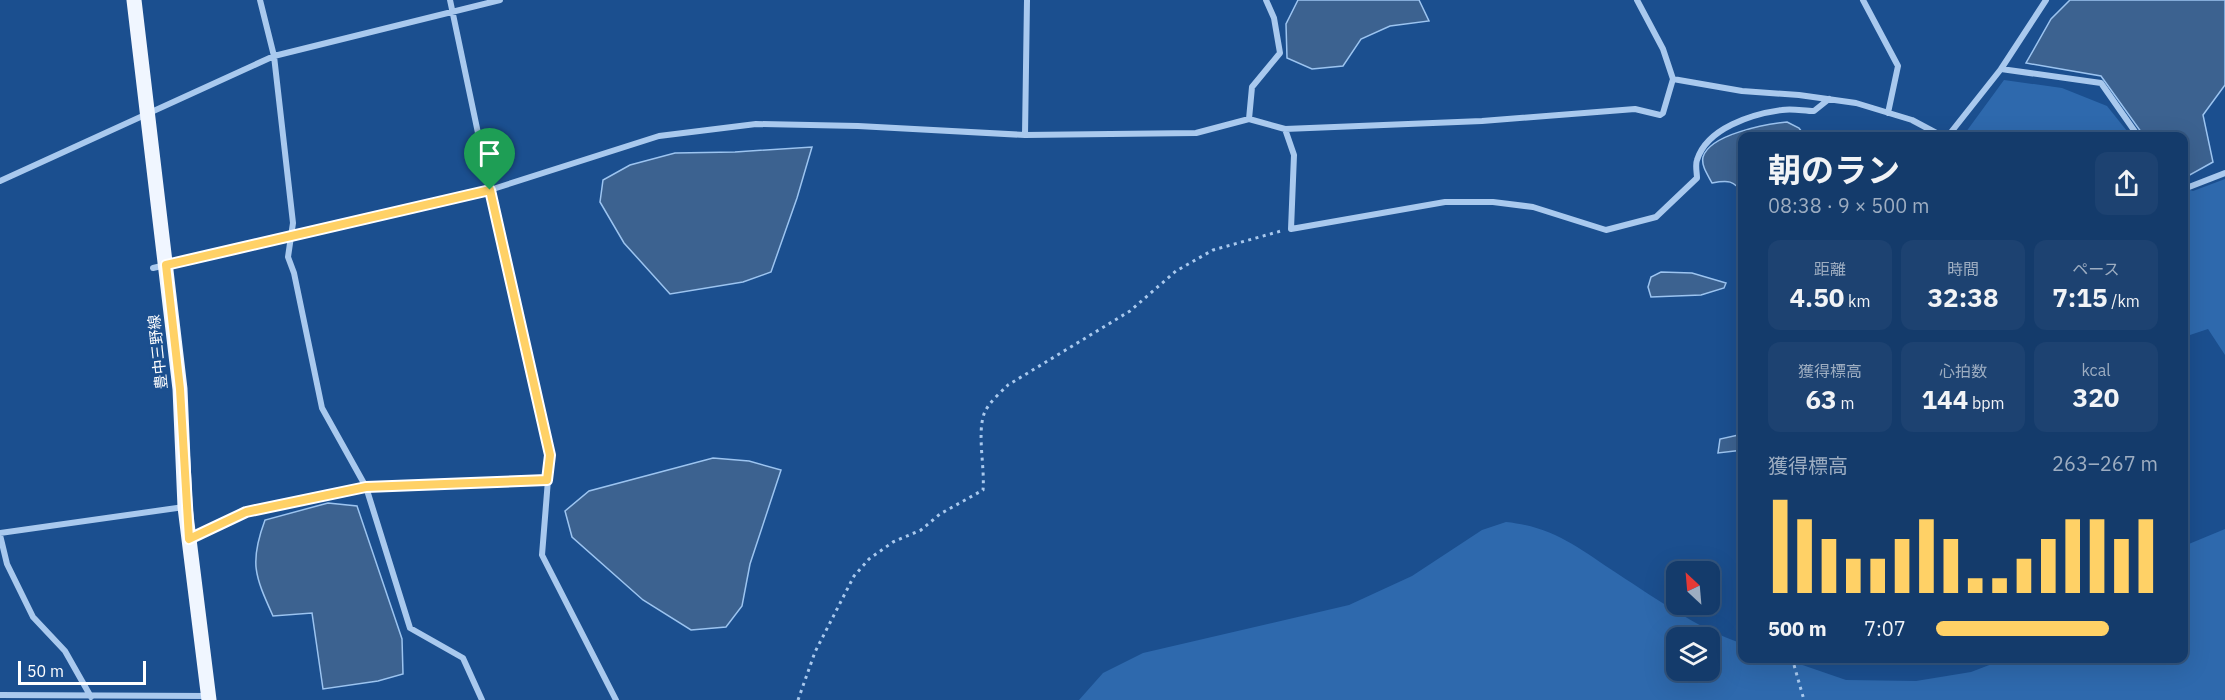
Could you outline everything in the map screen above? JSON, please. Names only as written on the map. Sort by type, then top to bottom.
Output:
[{"type":"main road","name":"豊中三野線","points":[[134,0],[149,113],[159,267],[180,389],[185,507],[209,698]]},
{"type":"street","points":[[260,0],[274,56],[292,223],[288,257],[294,273],[322,408],[366,487],[410,628],[414,628],[463,658],[482,700]]},
{"type":"street","points":[[450,0],[550,455],[542,555],[616,700]]},
{"type":"street","points":[[0,181],[274,56],[500,0]]},
{"type":"street","points":[[1025,135],[1027,0]]},
{"type":"street","points":[[1249,118],[1252,87],[1280,53],[1274,18],[1266,0]]},
{"type":"street","points":[[159,267],[490,190],[659,136],[756,124],[858,126],[1025,135],[1196,133],[1249,118],[1285,129],[1482,122],[1635,109],[1660,115],[1663,113],[1673,78],[1663,49],[1637,0]]},
{"type":"street","points":[[1863,0],[1898,66],[1888,113]]},
{"type":"street","points":[[1951,132],[2001,69],[2046,0]]},
{"type":"street","points":[[2001,69],[2101,83],[2135,132]]},
{"type":"street","points":[[1673,78],[1742,91],[1856,103],[1912,120],[1934,132]]},
{"type":"street","points":[[1285,129],[1294,155],[1291,229],[1445,202],[1493,202],[1533,207],[1606,230],[1656,218],[1697,178],[1696,161],[1706,144],[1718,132],[1740,121],[1783,109],[1814,111],[1829,99]]},
{"type":"street","points":[[2188,186],[2225,173]]},
{"type":"street","points":[[189,539],[246,512],[366,487],[547,480]]},
{"type":"street","points":[[91,697],[65,651],[33,617],[7,564],[0,534],[185,507]]},
{"type":"street","points":[[0,695],[209,698]]},
{"type":"path","points":[[798,700],[815,652],[854,576],[869,559],[893,542],[921,530],[940,514],[983,490],[984,413],[1008,386],[1130,311],[1176,271],[1213,250],[1291,229]]},
{"type":"path","points":[[1793,663],[1804,700]]},
{"type":"shaded area","points":[[1298,0],[1419,0],[1429,21],[1390,26],[1361,39],[1343,66],[1312,69],[1287,58],[1286,24]]},
{"type":"shaded area","points":[[2070,0],[2225,0],[2225,85],[2203,115],[2213,162],[2188,176],[2188,132],[2141,132],[2101,76],[2026,63],[2051,19]]},
{"type":"shaded area","points":[[2004,80],[2062,88],[2107,106],[2128,132],[1966,132]]},
{"type":"shaded area","points":[[1787,122],[1802,132],[1740,132]]},
{"type":"shaded area","points":[[1738,133],[1738,187],[1730,182],[1712,183],[1703,164],[1703,157],[1708,149],[1727,136]]},
{"type":"shaded area","points":[[812,147],[771,272],[743,282],[670,294],[624,243],[600,202],[603,180],[630,165],[675,153]]},
{"type":"shaded area","points":[[2225,179],[2225,355],[2208,329],[2188,336],[2188,189],[2193,191]]},
{"type":"shaded area","points":[[1661,272],[1692,273],[1726,283],[1724,288],[1701,295],[1651,297],[1648,287],[1651,277]]},
{"type":"shaded area","points":[[1738,435],[1738,451],[1718,453],[1720,439]]},
{"type":"shaded area","points":[[713,458],[749,461],[781,470],[750,564],[742,606],[726,627],[691,630],[643,600],[572,537],[565,511],[589,491]]},
{"type":"shaded area","points":[[328,503],[357,506],[402,639],[403,674],[378,681],[323,689],[312,613],[273,616],[256,569],[257,548],[265,520]]},
{"type":"shaded area","points":[[1506,522],[1538,529],[1565,540],[1666,605],[1666,615],[1682,615],[1704,627],[1666,627],[1666,681],[1720,681],[1720,634],[1738,642],[1738,663],[1797,663],[1846,680],[1916,681],[1971,672],[1995,663],[2188,663],[2188,544],[2225,529],[2225,700],[1079,700],[1103,673],[1143,653],[1349,605],[1412,576],[1482,530]]},
{"type":"route","points":[[490,190],[501,230],[550,455],[547,480],[366,487],[246,512],[189,539],[185,507],[180,389],[166,265],[490,190]]}]
